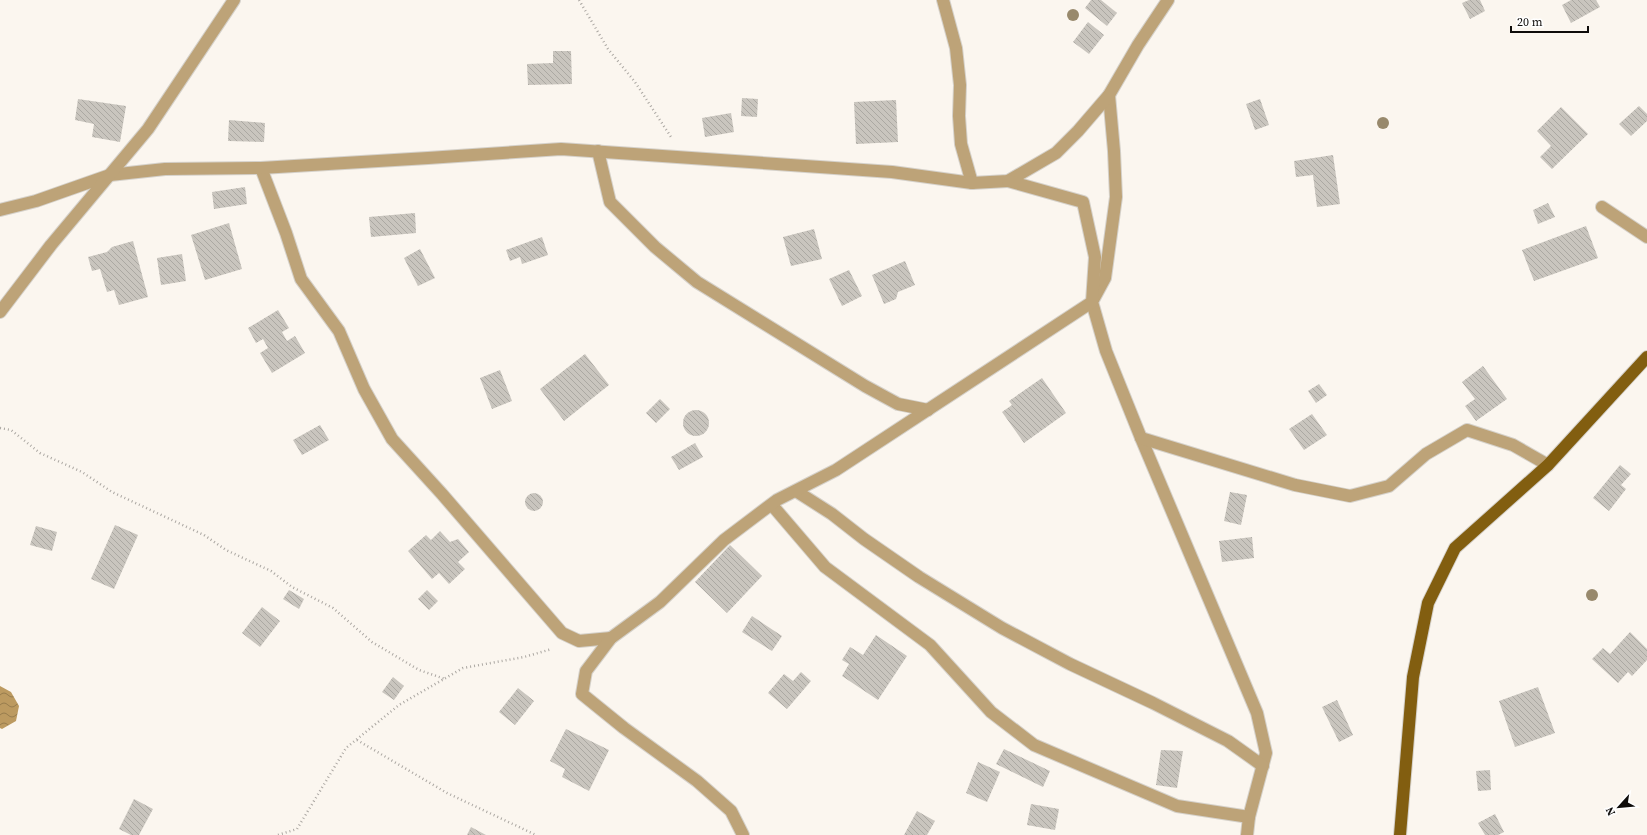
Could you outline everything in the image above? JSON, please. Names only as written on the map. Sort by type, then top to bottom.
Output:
[{"type":"main road","points":[[1400,835],[1413,677],[1428,603],[1455,548],[1548,465],[1647,358]]},
{"type":"street","points":[[0,312],[51,245],[148,129],[234,0]]},
{"type":"street","points":[[943,0],[956,48],[960,85],[959,116],[961,144],[972,183]]},
{"type":"street","points":[[1008,181],[1056,153],[1078,131],[1109,95],[1138,45],[1168,0]]},
{"type":"street","points":[[743,835],[731,811],[697,781],[624,728],[582,694],[586,672],[611,638],[660,602],[724,540],[772,504],[836,470],[1092,302],[1104,278],[1116,197],[1109,95]]},
{"type":"street","points":[[0,210],[36,201],[110,175],[165,169],[261,168],[561,148],[598,152],[892,172],[972,183],[1008,181],[1083,202],[1095,257],[1092,302],[1106,351],[1257,713],[1266,753],[1249,817],[1247,835]]},
{"type":"street","points":[[598,152],[610,202],[655,246],[697,282],[865,386],[898,404],[928,410]]},
{"type":"street","points":[[261,168],[286,233],[301,279],[339,331],[364,389],[392,439],[462,517],[562,633],[579,641],[611,638]]},
{"type":"street","points":[[1602,206],[1647,237]]},
{"type":"street","points":[[1141,438],[1295,484],[1350,496],[1389,486],[1426,454],[1467,430],[1513,445],[1548,465]]},
{"type":"street","points":[[796,491],[832,514],[864,539],[919,577],[1002,628],[1070,664],[1153,703],[1228,741],[1263,766]]},
{"type":"street","points":[[772,504],[825,567],[930,645],[991,712],[1034,745],[1177,806],[1249,817]]},
{"type":"path","points":[[579,0],[608,49],[634,82],[686,158]]},
{"type":"path","points":[[0,428],[11,430],[40,453],[82,472],[112,492],[204,535],[226,550],[271,570],[292,587],[333,608],[372,642],[419,670],[445,679]]},
{"type":"path","points":[[278,835],[297,829],[346,748],[399,705],[463,668],[524,658],[579,641]]},
{"type":"path","points":[[357,740],[448,792],[536,835]]},
{"type":"water","points":[[0,686],[11,692],[19,706],[16,721],[2,729],[0,728]]},
{"type":"building","points":[[1091,0],[1101,0],[1117,13],[1107,26],[1085,8]]},
{"type":"building","points":[[1469,0],[1480,0],[1485,11],[1470,19],[1462,3]]},
{"type":"building","points":[[1571,0],[1596,0],[1600,7],[1571,23],[1562,5]]},
{"type":"building","points":[[1088,22],[1104,35],[1089,54],[1073,42]]},
{"type":"building","points":[[553,51],[571,51],[572,84],[528,85],[527,64],[553,63]]},
{"type":"building","points":[[742,98],[758,99],[757,117],[741,116]]},
{"type":"building","points":[[78,99],[126,106],[120,142],[92,137],[94,124],[75,120]]},
{"type":"building","points":[[1260,99],[1269,125],[1255,130],[1246,104]]},
{"type":"building","points":[[896,100],[898,142],[856,144],[854,102]]},
{"type":"building","points":[[1639,106],[1647,114],[1647,121],[1631,136],[1619,124]]},
{"type":"building","points":[[1561,107],[1588,134],[1552,169],[1540,157],[1551,146],[1537,131]]},
{"type":"building","points":[[731,113],[734,132],[705,137],[702,118]]},
{"type":"building","points":[[229,120],[265,123],[264,142],[228,141]]},
{"type":"building","points":[[1333,155],[1340,204],[1317,207],[1313,175],[1296,177],[1294,161]]},
{"type":"building","points":[[245,187],[247,204],[214,209],[212,192]]},
{"type":"building","points":[[1548,203],[1555,217],[1538,224],[1533,210]]},
{"type":"building","points":[[415,213],[416,233],[371,237],[369,217]]},
{"type":"building","points":[[229,223],[242,269],[205,280],[191,235]]},
{"type":"building","points":[[1586,226],[1598,258],[1534,281],[1522,250]]},
{"type":"building","points":[[814,229],[822,259],[791,266],[783,237]]},
{"type":"building","points":[[542,237],[548,255],[522,264],[520,257],[510,261],[506,250]]},
{"type":"building","points":[[133,241],[148,297],[119,305],[114,290],[107,292],[100,269],[92,271],[88,257],[107,252],[112,247]]},
{"type":"building","points":[[420,249],[435,278],[418,286],[404,258]]},
{"type":"building","points":[[182,254],[186,281],[161,285],[157,258]]},
{"type":"building","points":[[905,261],[915,285],[898,292],[896,299],[884,304],[872,275]]},
{"type":"building","points":[[849,270],[862,296],[842,306],[829,279]]},
{"type":"building","points":[[278,310],[289,328],[282,332],[287,341],[295,336],[305,353],[272,373],[260,353],[268,348],[263,339],[256,343],[248,328]]},
{"type":"building","points":[[585,354],[609,385],[564,421],[540,389]]},
{"type":"building","points":[[1483,366],[1507,399],[1476,421],[1465,406],[1475,399],[1462,382]]},
{"type":"building","points":[[500,370],[512,401],[492,409],[480,378]]},
{"type":"building","points":[[1042,378],[1066,413],[1024,443],[1002,412],[1012,405],[1009,401]]},
{"type":"building","points":[[1319,384],[1327,395],[1316,403],[1308,391]]},
{"type":"building","points":[[660,399],[670,409],[656,423],[646,413]]},
{"type":"building","points":[[696,410],[705,414],[709,423],[705,432],[696,436],[687,432],[683,423],[687,414]]},
{"type":"building","points":[[1312,414],[1327,435],[1304,450],[1289,429]]},
{"type":"building","points":[[320,425],[329,440],[302,455],[293,440]]},
{"type":"building","points":[[695,443],[703,457],[679,470],[671,457]]},
{"type":"building","points":[[1620,465],[1631,474],[1621,485],[1626,489],[1609,511],[1593,498]]},
{"type":"building","points":[[1230,492],[1247,495],[1241,525],[1224,521]]},
{"type":"building","points":[[530,493],[538,493],[543,498],[541,509],[538,511],[530,511],[525,506],[525,498]]},
{"type":"building","points":[[115,525],[138,535],[114,589],[91,579]]},
{"type":"building","points":[[36,526],[57,532],[52,551],[30,545]]},
{"type":"building","points":[[440,531],[450,542],[458,539],[469,552],[458,562],[465,569],[449,584],[439,573],[432,579],[408,551],[426,535],[431,540]]},
{"type":"building","points":[[1252,537],[1254,558],[1222,562],[1219,541]]},
{"type":"building","points":[[730,545],[762,576],[727,613],[695,582]]},
{"type":"building","points":[[289,590],[304,599],[299,609],[283,599]]},
{"type":"building","points":[[427,590],[438,601],[429,610],[418,599]]},
{"type":"building","points":[[262,607],[280,621],[260,647],[242,633]]},
{"type":"building","points":[[752,616],[782,636],[772,651],[742,632]]},
{"type":"building","points":[[1630,632],[1647,649],[1647,660],[1632,676],[1628,672],[1618,683],[1592,659],[1603,648],[1610,654]]},
{"type":"building","points":[[876,635],[907,656],[878,700],[842,676],[849,664],[842,660],[850,647],[863,655]]},
{"type":"building","points":[[801,672],[811,681],[787,709],[768,693],[784,674],[793,681]]},
{"type":"building","points":[[393,677],[404,686],[394,700],[382,692]]},
{"type":"building","points":[[1538,687],[1555,733],[1515,747],[1499,701]]},
{"type":"building","points":[[518,688],[534,701],[515,725],[499,712]]},
{"type":"building","points":[[1337,700],[1353,735],[1339,742],[1322,707]]},
{"type":"building","points":[[566,729],[609,750],[589,791],[562,777],[565,769],[550,761]]},
{"type":"building","points":[[1004,749],[1050,771],[1043,787],[996,764]]},
{"type":"building","points":[[1161,750],[1183,751],[1177,788],[1156,785]]},
{"type":"building","points":[[978,762],[1000,772],[987,802],[966,793]]},
{"type":"building","points":[[1490,770],[1491,790],[1478,791],[1476,771]]},
{"type":"building","points":[[134,799],[153,809],[139,835],[131,835],[119,829]]},
{"type":"building","points":[[1031,804],[1059,809],[1055,830],[1027,825]]},
{"type":"building","points":[[917,811],[935,821],[927,835],[904,835]]},
{"type":"building","points":[[1495,814],[1504,832],[1498,835],[1485,835],[1478,823]]},
{"type":"building","points":[[471,827],[486,835],[467,835]]}]
